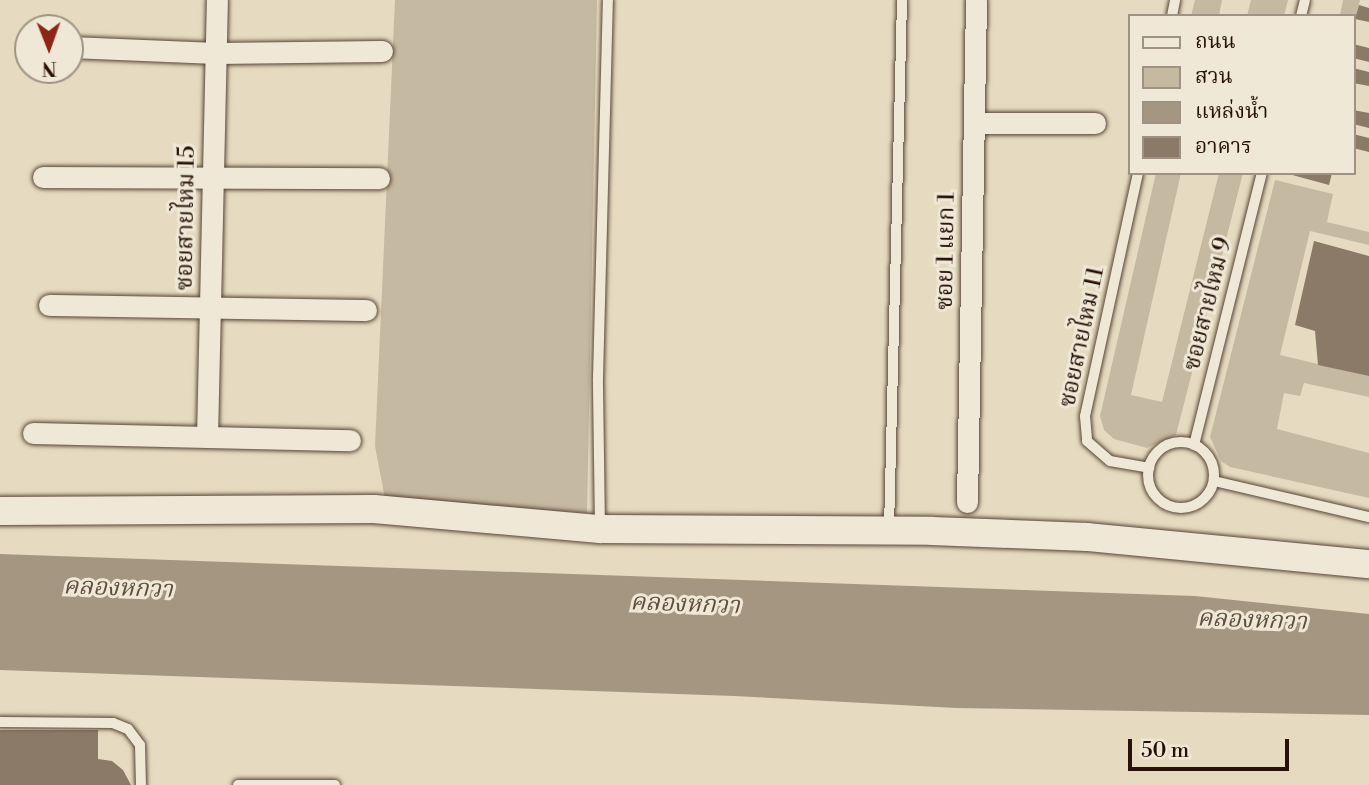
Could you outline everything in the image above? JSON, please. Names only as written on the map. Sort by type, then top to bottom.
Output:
[{"type":"street","name":"ซอยสายไหม 15","points":[[207,437],[217,0]]},
{"type":"street","name":"ซอย 1 แยก 1","points":[[967,502],[976,0]]},
{"type":"street","points":[[84,48],[216,53],[382,51]]},
{"type":"street","points":[[974,123],[1095,123]]},
{"type":"street","points":[[43,177],[379,178]]},
{"type":"street","points":[[49,305],[366,310]]},
{"type":"street","points":[[33,433],[350,440]]},
{"type":"street","points":[[0,511],[374,509],[600,529],[889,530],[1087,537],[1369,564]]},
{"type":"lane","points":[[600,529],[598,378],[608,0]]},
{"type":"lane","points":[[889,530],[902,0]]},
{"type":"lane","name":"ซอยสายไหม 11","points":[[1138,175],[1085,416],[1087,440],[1110,461],[1149,468]]},
{"type":"lane","name":"ซอยสายไหม 9","points":[[1194,445],[1262,175]]},
{"type":"lane","points":[[1184,443],[1194,445],[1210,460],[1214,481],[1203,500],[1184,508],[1173,507],[1156,495],[1150,486],[1149,468],[1163,449],[1184,443]]},
{"type":"lane","points":[[1214,481],[1369,517]]},
{"type":"lane","points":[[0,722],[113,723],[128,729],[141,745],[141,785]]},
{"type":"lane","points":[[238,785],[335,785]]},
{"type":"green space","points":[[395,0],[597,0],[587,513],[385,499],[375,446]]},
{"type":"green space","points":[[1195,0],[1222,0],[1219,14],[1192,14]]},
{"type":"green space","points":[[1251,0],[1288,0],[1284,14],[1248,14]]},
{"type":"green space","points":[[1343,0],[1360,0],[1356,16],[1340,14]]},
{"type":"green space","points":[[1156,175],[1181,175],[1131,395],[1162,402],[1219,175],[1242,175],[1176,435],[1147,448],[1114,439],[1104,430],[1100,416]]},
{"type":"green space","points":[[1275,180],[1333,194],[1327,222],[1369,232],[1369,245],[1310,231],[1280,355],[1369,376],[1369,397],[1304,383],[1300,396],[1284,393],[1277,429],[1369,453],[1369,498],[1230,467],[1221,461],[1210,437]]},
{"type":"water","name":"คลองหกวา","points":[[0,554],[1195,596],[1369,614],[1369,715],[956,708],[734,696],[0,670]]},
{"type":"building","points":[[1359,5],[1369,8],[1369,22],[1355,19]]},
{"type":"building","points":[[1355,44],[1369,48],[1369,62],[1355,58]]},
{"type":"building","points":[[1355,68],[1369,72],[1369,86],[1355,83]]},
{"type":"building","points":[[1355,110],[1369,113],[1369,128],[1355,124]]},
{"type":"building","points":[[1355,134],[1369,138],[1369,152],[1355,148]]},
{"type":"building","points":[[1292,175],[1332,175],[1329,185]]},
{"type":"building","points":[[1314,241],[1369,256],[1369,376],[1318,365],[1315,331],[1295,325]]},
{"type":"building","points":[[0,730],[98,730],[98,759],[112,761],[123,770],[131,785],[0,785]]}]
